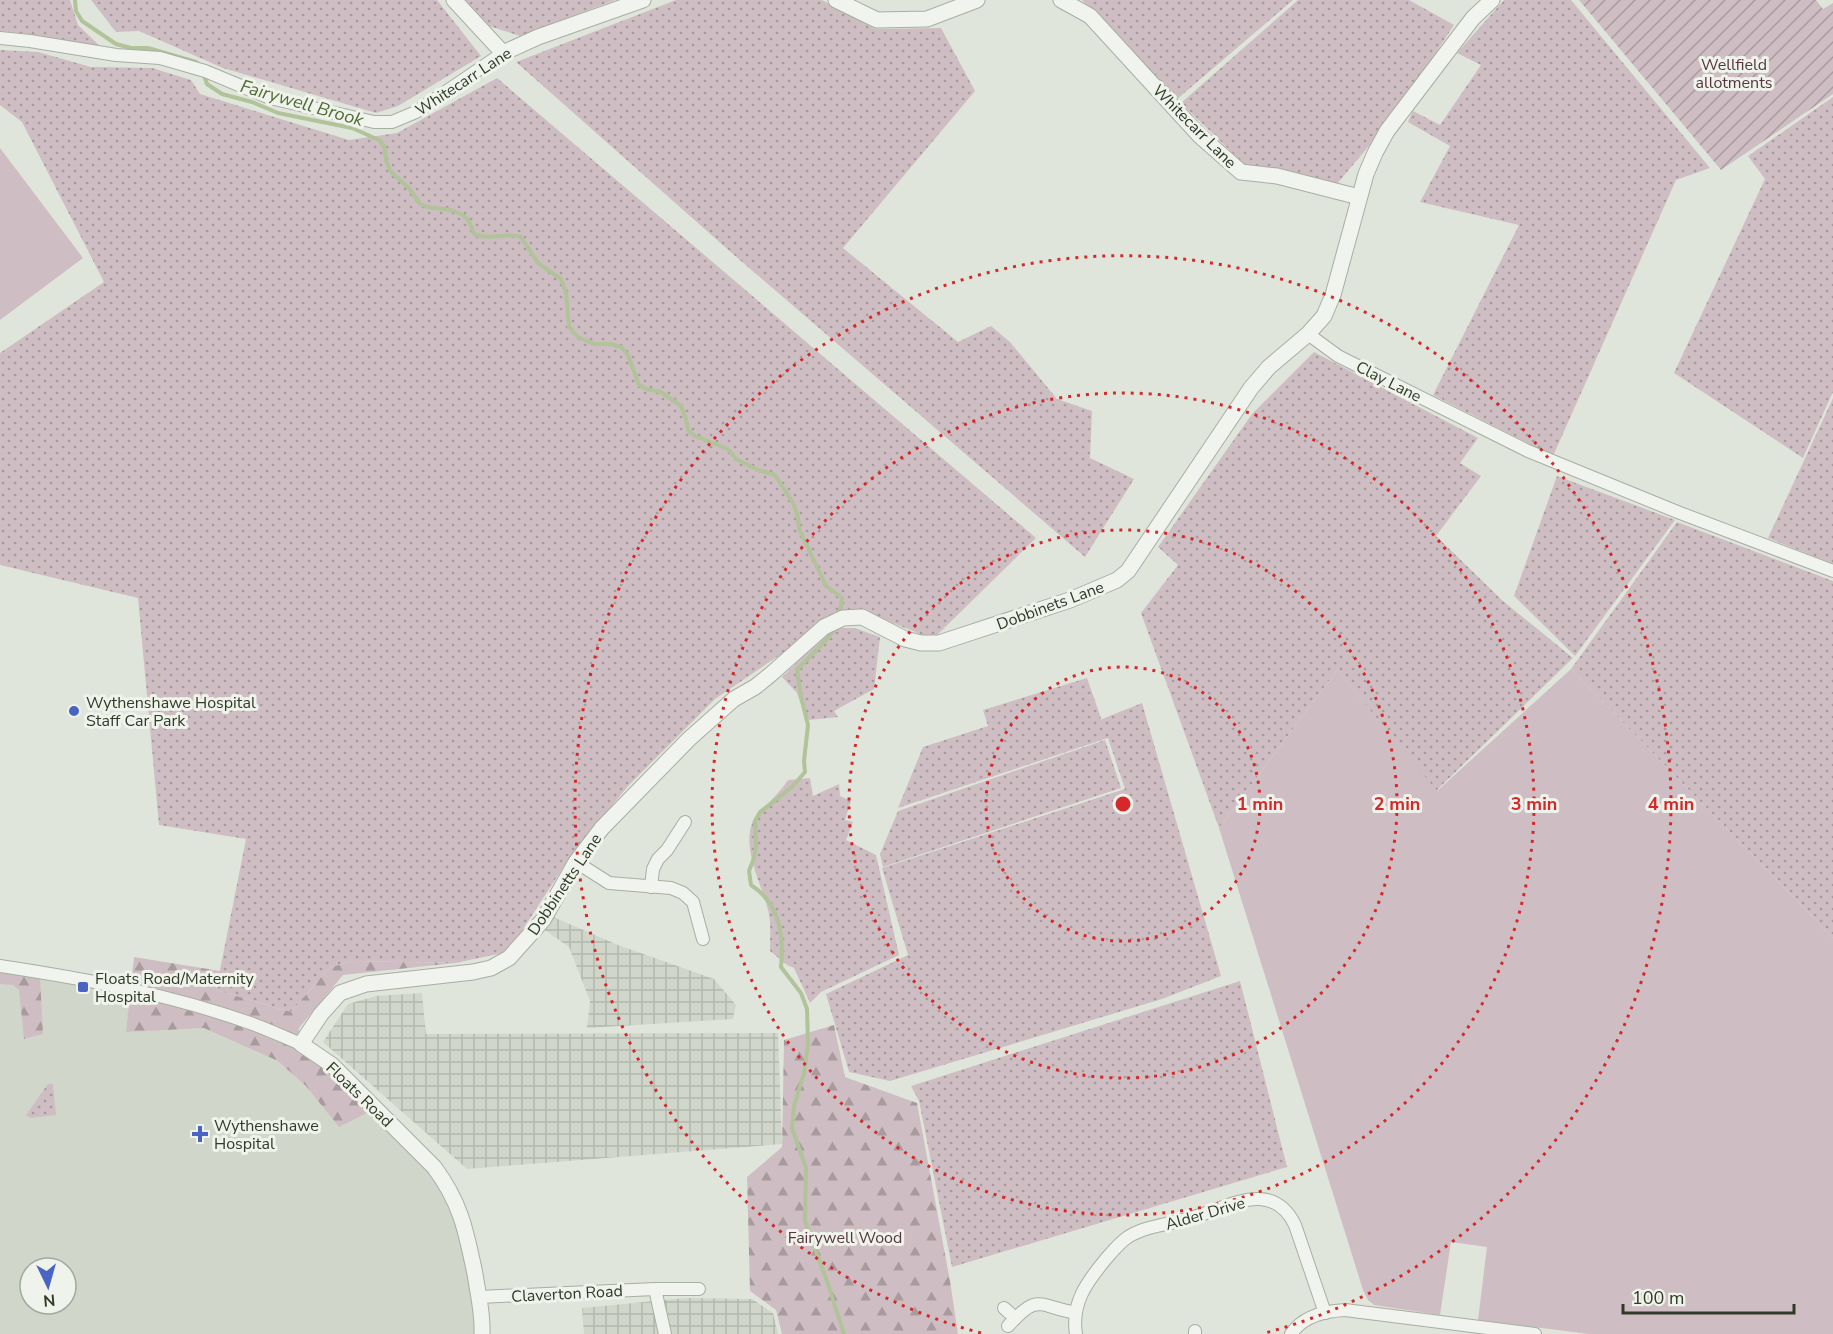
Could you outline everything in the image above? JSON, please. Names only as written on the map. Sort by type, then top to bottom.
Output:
[{"type":"street","points":[[454,0],[503,53]]},
{"type":"street","name":"Whitecarr Lane","points":[[0,38],[30,40],[116,55],[160,58],[205,71],[270,98],[374,122],[392,122],[417,112],[503,53],[538,37],[643,0]]},
{"type":"street","points":[[836,0],[877,20],[927,19],[977,0]]},
{"type":"street","name":"Whitecarr Lane","points":[[1061,0],[1090,16],[1199,135],[1241,171],[1277,176],[1359,197]]},
{"type":"street","points":[[1308,334],[1324,316],[1333,295],[1359,197],[1375,153],[1387,131],[1473,18],[1492,0]]},
{"type":"street","name":"Clay Lane","points":[[1308,334],[1338,356],[1528,451],[1680,513],[1833,571]]},
{"type":"street","name":"Dobbinets Lane","points":[[824,627],[843,618],[862,617],[905,639],[921,643],[939,643],[1070,600],[1117,580],[1128,571],[1251,388],[1269,367],[1308,334]]},
{"type":"street","name":"Dobbinetts Lane","points":[[301,1044],[321,1014],[340,993],[366,984],[473,972],[491,968],[509,958],[543,920],[576,862],[602,828],[689,739],[734,699],[763,681],[824,627]]},
{"type":"street","points":[[651,887],[653,869],[658,858],[667,850],[685,822]]},
{"type":"street","points":[[576,862],[609,884],[671,888],[683,893],[693,902],[703,939]]},
{"type":"street","name":"Floats Road","points":[[0,966],[118,986],[177,1000],[251,1023],[301,1044],[332,1065],[434,1167],[447,1184],[465,1223],[483,1315],[482,1334]]},
{"type":"street","name":"Alder Drive","points":[[1076,1334],[1076,1313],[1080,1294],[1089,1279],[1127,1237],[1245,1200],[1259,1199],[1286,1210],[1293,1221],[1325,1313]]},
{"type":"street","points":[[655,1289],[664,1334]]},
{"type":"street","name":"Claverton Road","points":[[479,1297],[699,1289]]},
{"type":"street","points":[[1004,1308],[1012,1322],[1028,1306],[1035,1304],[1076,1313]]},
{"type":"street","points":[[1291,1334],[1305,1320],[1325,1313],[1356,1311],[1501,1332],[1535,1334]]},
{"type":"shaded area","points":[[553,917],[618,945],[714,979],[736,1005],[733,1019],[587,1028],[590,1001],[569,947],[545,930]]},
{"type":"shaded area","name":"Wythenshawe Hospital","points":[[0,966],[118,986],[301,1044],[447,1184],[482,1334],[0,1334]]},
{"type":"shaded area","points":[[422,993],[426,1034],[778,1033],[782,1144],[467,1169],[323,1042],[348,1004],[376,996]]},
{"type":"shaded area","points":[[686,1298],[752,1299],[773,1313],[778,1334],[584,1334],[582,1308]]},
{"type":"green space","points":[[0,0],[70,0],[78,25],[104,50],[28,34],[0,31]]},
{"type":"green space","points":[[91,0],[437,0],[481,56],[398,106],[376,113],[223,68],[139,31],[116,32]]},
{"type":"green space","points":[[464,0],[615,0],[520,36],[486,25]]},
{"type":"green space","points":[[676,0],[822,0],[875,29],[941,28],[975,91],[843,248],[958,342],[991,326],[1010,342],[1057,399],[1092,411],[1090,458],[1134,479],[1085,557],[734,255],[516,62]]},
{"type":"green space","points":[[1082,0],[1293,0],[1176,100]]},
{"type":"green space","points":[[1298,0],[1409,0],[1454,25],[1396,114],[1336,185],[1248,168],[1181,103]]},
{"type":"green space","points":[[1504,0],[1571,0],[1710,168],[1676,180],[1553,456],[1433,395],[1519,225],[1420,202],[1450,146],[1408,122],[1413,111],[1440,125],[1481,65],[1457,53]]},
{"type":"green space","name":"Wellfield allotments","points":[[1579,0],[1816,0],[1823,9],[1833,3],[1833,94],[1721,170]]},
{"type":"green space","points":[[0,50],[38,52],[91,67],[152,68],[191,80],[200,94],[349,140],[397,133],[497,78],[1036,538],[933,639],[870,614],[827,616],[790,648],[715,699],[628,786],[570,857],[508,952],[455,963],[351,961],[329,968],[291,1012],[216,990],[246,839],[159,825],[138,598],[0,565],[0,353],[104,282],[22,122],[0,105]]},
{"type":"green space","points":[[1833,97],[1833,392],[1803,458],[1674,373],[1765,179],[1748,156]]},
{"type":"green space","points":[[0,148],[83,258],[0,320]]},
{"type":"green space","points":[[1314,352],[1478,438],[1460,463],[1481,476],[1436,536],[1503,601],[1573,658],[1436,791],[1337,670],[1219,828],[1141,613],[1178,565],[1158,547],[1252,414]]},
{"type":"green space","points":[[1833,398],[1833,564],[1768,538]]},
{"type":"green space","points":[[1557,476],[1675,520],[1575,656],[1514,596]]},
{"type":"green space","points":[[1677,522],[1833,581],[1833,938],[1571,669]]},
{"type":"green space","points":[[841,628],[855,628],[880,637],[874,689],[834,711],[838,717],[809,720],[797,693],[782,677],[826,634]]},
{"type":"green space","points":[[1571,669],[1833,938],[1833,1334],[1589,1334],[1478,1320],[1487,1247],[1451,1242],[1440,1315],[1374,1305],[1368,1300],[1363,1290],[1219,828],[1337,670],[1437,791]]},
{"type":"green space","points":[[1087,678],[1102,721],[1102,719],[1142,703],[1221,976],[1162,999],[890,1081],[849,1072],[826,994],[908,955],[882,868],[1125,789],[1108,738],[898,808],[923,747],[988,726],[983,710]]},
{"type":"green space","points":[[1105,740],[1121,788],[883,867],[880,854],[898,811]]},
{"type":"green space","points":[[810,778],[813,796],[839,784],[840,796],[851,801],[845,820],[853,822],[846,840],[876,855],[899,955],[821,992],[810,1003],[794,968],[770,951],[769,914],[751,858],[750,834],[754,819],[788,780]]},
{"type":"green space","points":[[134,957],[220,971],[216,990],[291,1012],[329,968],[351,961],[455,963],[343,975],[299,1028],[298,1052],[332,1075],[367,1113],[339,1127],[306,1086],[278,1061],[204,1028],[126,1032]]},
{"type":"green space","points":[[0,972],[40,978],[43,1034],[24,1039],[19,990],[13,985],[0,984]]},
{"type":"green space","points":[[1240,981],[1287,1167],[952,1267],[919,1101],[911,1086]]},
{"type":"green space","name":"Fairywell Wood","points":[[834,1025],[845,1077],[917,1103],[958,1334],[782,1334],[776,1310],[750,1291],[747,1177],[782,1147],[784,1040]]},
{"type":"green space","points":[[48,1084],[53,1084],[56,1115],[30,1118],[26,1115]]},
{"type":"waterway","name":"Fairywell Brook","points":[[75,0],[76,11],[82,21],[116,44],[131,48],[148,48],[200,65]]},
{"type":"waterway","name":"Fairywell Brook","points":[[204,75],[207,84],[222,94],[252,102],[278,113],[352,128],[379,140],[385,148],[390,171],[409,188],[420,204],[451,210],[463,215],[469,221],[474,234],[487,237],[509,235],[521,237],[538,263],[561,279],[566,293],[569,327],[578,337],[594,344],[621,347],[628,355],[639,385],[661,392],[681,406],[688,430],[695,436],[728,449],[736,459],[758,470],[775,475],[793,503],[799,529],[826,586],[842,598],[840,616]]},
{"type":"waterway","name":"Fairywell Brook","points":[[834,628],[829,637],[797,670],[808,725],[805,772],[792,787],[760,812],[755,821],[756,846],[749,871],[751,885],[768,901],[778,921],[782,943],[781,967],[801,993],[807,1009],[808,1043],[804,1073],[794,1106],[792,1128],[806,1168],[805,1221],[844,1334]]},
{"type":"place","name":"Wythenshawe Hospital Staff Car Park","points":[[74,711]]},
{"type":"place","name":"Floats Road/Maternity Hospital","points":[[83,987]]},
{"type":"place","name":"Wythenshawe Hospital","points":[[200,1134]]}]
